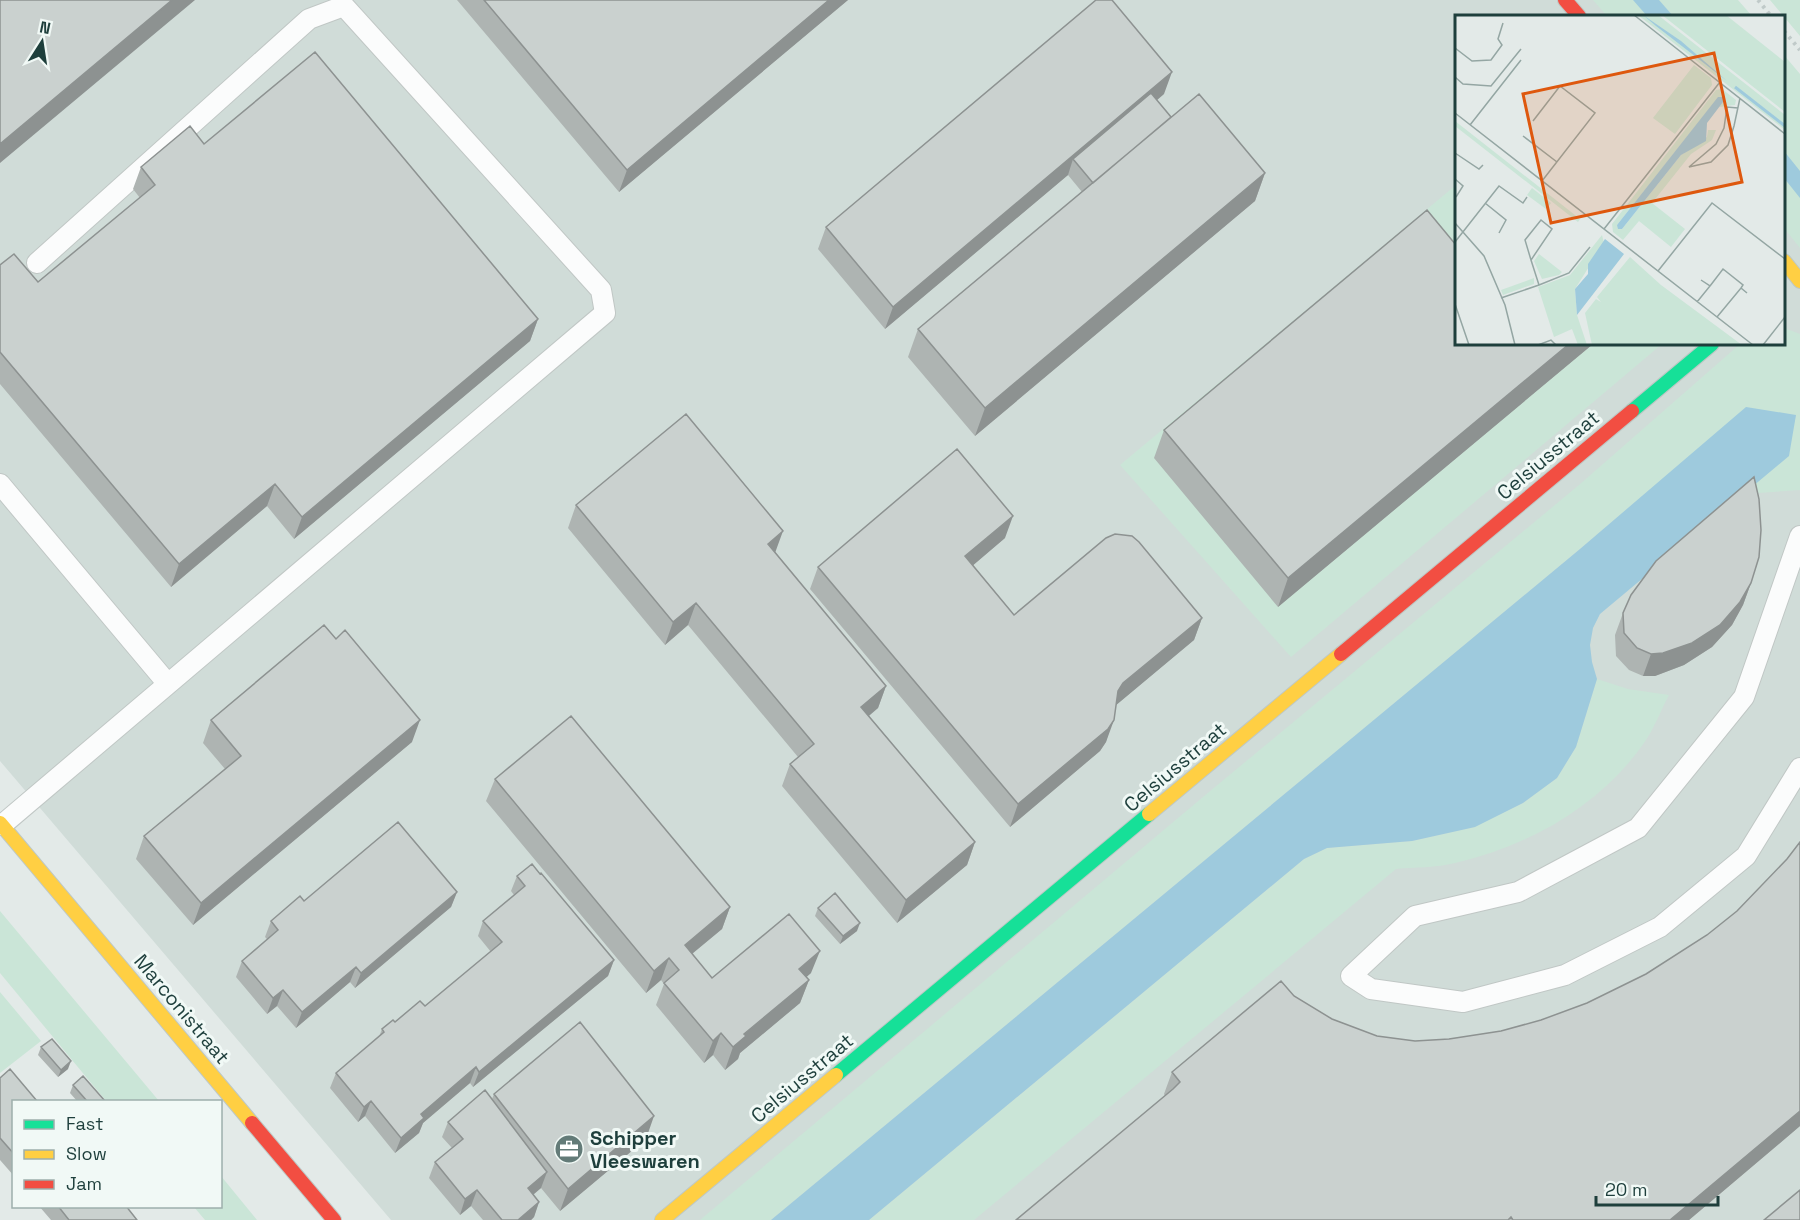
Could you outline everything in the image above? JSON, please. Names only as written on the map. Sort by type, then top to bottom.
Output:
[{"type":"street","points":[[1565,0],[1578,15]]},
{"type":"street","points":[[1785,262],[1800,281]]},
{"type":"street","name":"Celsiusstraat","points":[[662,1220],[1711,345]]},
{"type":"street","name":"Marconistraat","points":[[1,824],[334,1220]]},
{"type":"lane","points":[[1,824],[605,313],[601,290],[344,6],[309,19],[37,263]]},
{"type":"lane","points":[[0,484],[168,684]]},
{"type":"lane","points":[[1800,536],[1744,697],[1638,828],[1518,892],[1415,916],[1351,975],[1371,989],[1463,1002],[1565,975],[1660,927],[1746,856],[1800,768]]},
{"type":"path","points":[[1758,0],[1771,15]]},
{"type":"path","points":[[1785,32],[1800,50]]},
{"type":"shaded area","points":[[0,0],[1644,0],[1657,15],[1455,15],[1455,345],[1785,345],[1785,167],[1800,186],[1800,1220],[391,1220],[0,761]]},
{"type":"green space","points":[[1593,0],[1738,0],[1751,15],[1606,15]]},
{"type":"green space","points":[[1770,0],[1800,0],[1800,36],[1785,15]]},
{"type":"green space","points":[[1785,56],[1800,74],[1800,248],[1785,229]]},
{"type":"green space","points":[[1455,186],[1455,345],[1661,345],[1291,657],[1120,465]]},
{"type":"green space","points":[[1785,328],[1800,334],[1800,490],[1744,494],[1796,416],[1746,408],[1580,549],[771,1220],[700,1220],[1203,797],[1579,485],[1739,345],[1785,345]]},
{"type":"green space","points":[[1597,679],[1628,689],[1669,695],[1644,743],[1626,766],[1584,804],[1536,834],[1483,856],[1440,866],[1396,869],[974,1220],[869,1220],[1304,859],[1327,848],[1412,841],[1474,827],[1523,803],[1557,778],[1576,747]]},
{"type":"green space","points":[[0,911],[158,1100],[105,1100],[0,973]]},
{"type":"green space","points":[[0,992],[41,1041],[0,1073]]},
{"type":"green space","points":[[222,1177],[257,1220],[205,1220],[195,1208],[222,1208]]},
{"type":"water","points":[[1633,0],[1659,0],[1672,15],[1646,15]]},
{"type":"water","points":[[1785,152],[1800,171],[1800,198],[1785,179]]},
{"type":"water","points":[[1746,407],[1796,415],[1789,456],[1600,614],[1593,628],[1590,645],[1597,679],[1576,747],[1557,778],[1523,803],[1475,827],[1412,841],[1327,848],[1304,859],[869,1220],[771,1220],[1580,549]]},
{"type":"building","points":[[0,0],[172,0],[0,144]]},
{"type":"building","points":[[484,0],[829,0],[627,170]]},
{"type":"building","points":[[1096,0],[1112,0],[1172,72],[893,307],[826,227]]},
{"type":"building","points":[[315,52],[538,319],[302,517],[275,484],[179,564],[0,352],[0,265],[14,254],[38,282],[155,185],[141,167],[190,126],[204,144]]},
{"type":"building","points":[[1151,93],[1171,117],[1093,183],[1073,159]]},
{"type":"building","points":[[1199,94],[1265,173],[985,408],[918,329]]},
{"type":"building","points":[[1427,210],[1455,244],[1455,345],[1568,345],[1288,578],[1164,430]]},
{"type":"building","points":[[686,414],[783,531],[768,544],[886,686],[861,707],[975,842],[906,900],[790,764],[814,744],[696,603],[673,622],[576,505]]},
{"type":"building","points":[[957,449],[1013,516],[965,556],[1014,615],[1106,538],[1115,534],[1132,536],[1139,542],[1202,618],[1123,683],[1118,691],[1114,720],[1108,729],[1018,804],[818,567]]},
{"type":"building","points":[[1754,477],[1759,499],[1761,530],[1759,557],[1751,583],[1740,602],[1720,625],[1692,643],[1663,653],[1651,654],[1637,648],[1624,633],[1623,613],[1631,595],[1656,561]]},
{"type":"building","points":[[324,625],[336,639],[345,630],[420,720],[201,903],[144,836],[241,756],[211,720]]},
{"type":"building","points":[[571,716],[730,907],[685,945],[712,978],[789,914],[820,951],[799,969],[809,980],[744,1034],[746,1036],[733,1047],[721,1033],[713,1041],[664,983],[679,970],[669,958],[654,971],[495,779]]},
{"type":"building","points":[[398,822],[457,892],[361,973],[356,967],[302,1012],[283,990],[273,998],[242,961],[278,930],[271,921],[300,896],[304,901]]},
{"type":"building","points":[[1800,842],[1800,1111],[1670,1220],[1513,1220],[1511,1217],[1508,1220],[1016,1220],[1173,1089],[1180,1082],[1172,1072],[1281,981],[1294,996],[1332,1019],[1377,1036],[1415,1041],[1449,1039],[1501,1031],[1541,1020],[1587,1003],[1646,974],[1707,935],[1737,911],[1787,859]]},
{"type":"building","points":[[532,864],[614,960],[479,1072],[476,1067],[421,1114],[424,1118],[401,1138],[371,1101],[364,1107],[336,1073],[384,1032],[382,1029],[393,1020],[395,1022],[420,1001],[425,1006],[502,942],[483,921],[525,886],[517,876]]},
{"type":"building","points":[[835,893],[860,923],[843,936],[818,908]]},
{"type":"building","points":[[580,1022],[654,1116],[568,1189],[494,1094]]},
{"type":"building","points":[[52,1039],[71,1061],[61,1070],[41,1047]]},
{"type":"building","points":[[10,1069],[36,1100],[12,1100],[12,1152],[0,1138],[0,1078]]},
{"type":"building","points":[[83,1076],[104,1100],[86,1100],[73,1085]]},
{"type":"building","points":[[485,1090],[547,1172],[528,1188],[539,1202],[518,1220],[502,1220],[477,1190],[465,1199],[435,1162],[463,1139],[448,1122]]},
{"type":"building","points":[[1800,1190],[1800,1220],[1764,1220]]},
{"type":"building","points":[[60,1208],[128,1208],[137,1220],[69,1220]]},
{"type":"traffic: fast","points":[[1632,411],[1711,345]]},
{"type":"traffic: fast","points":[[836,1075],[1149,814]]},
{"type":"traffic: slow","points":[[1785,262],[1800,281]]},
{"type":"traffic: slow","points":[[1149,814],[1341,654]]},
{"type":"traffic: slow","points":[[0,823],[252,1123]]},
{"type":"traffic: slow","points":[[662,1220],[836,1075]]},
{"type":"traffic: jam","points":[[1565,0],[1578,15]]},
{"type":"traffic: jam","points":[[1341,654],[1632,411]]},
{"type":"traffic: jam","points":[[252,1123],[334,1220]]},
{"type":"place","name":"Schipper Vleeswaren","points":[[569,1149]]}]
